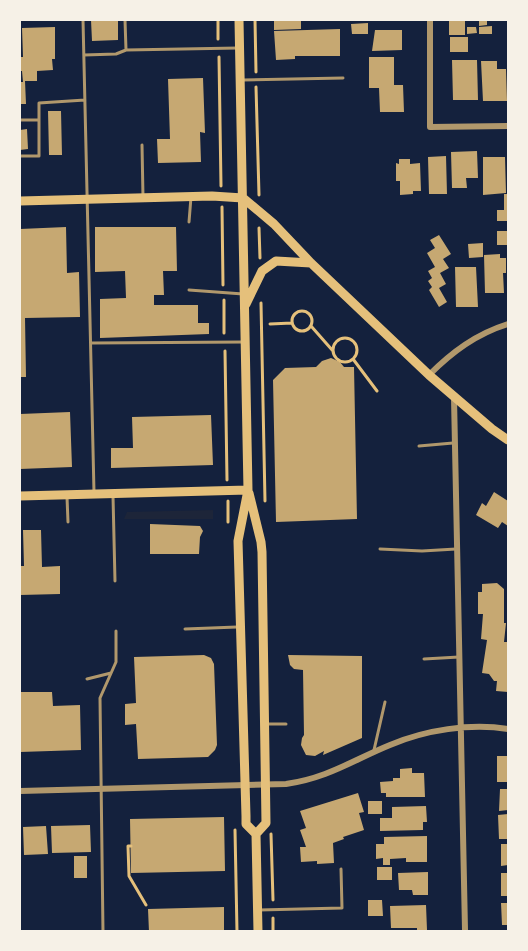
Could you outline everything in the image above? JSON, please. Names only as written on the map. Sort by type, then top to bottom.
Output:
[{"type":"main road","points":[[239,20],[248,490],[238,541],[239,627],[246,824],[256,834],[258,932]]},
{"type":"main road","points":[[20,201],[243,198],[274,224],[311,263],[454,398],[508,440]]},
{"type":"main road","points":[[245,306],[262,271],[276,261],[311,263]]},
{"type":"main road","points":[[20,496],[248,490]]},
{"type":"main road","points":[[248,490],[261,542],[267,823],[256,834]]},
{"type":"street","points":[[430,20],[430,127],[508,126]]},
{"type":"street","points":[[429,375],[446,357],[468,342],[508,324]]},
{"type":"street","points":[[454,398],[465,930]]},
{"type":"street","points":[[20,791],[286,784],[336,771],[374,752],[422,734],[460,729],[508,729]]},
{"type":"lane","points":[[83,20],[94,494]]},
{"type":"lane","points":[[125,20],[126,50]]},
{"type":"lane","points":[[84,55],[117,54],[126,50],[240,48]]},
{"type":"lane","points":[[241,80],[343,78]]},
{"type":"lane","points":[[20,156],[39,156],[39,103],[85,100]]},
{"type":"lane","points":[[20,120],[39,120]]},
{"type":"lane","points":[[142,145],[143,198]]},
{"type":"lane","points":[[189,222],[191,197]]},
{"type":"lane","points":[[189,291],[245,294]]},
{"type":"lane","points":[[91,342],[246,342]]},
{"type":"lane","points":[[419,446],[455,443]]},
{"type":"lane","points":[[113,494],[115,582]]},
{"type":"lane","points":[[67,495],[68,522]]},
{"type":"lane","points":[[380,549],[422,551],[457,549]]},
{"type":"lane","points":[[185,629],[239,627]]},
{"type":"lane","points":[[103,932],[100,698],[116,662],[116,631]]},
{"type":"lane","points":[[424,659],[459,657]]},
{"type":"lane","points":[[87,680],[111,673]]},
{"type":"lane","points":[[374,752],[385,702]]},
{"type":"lane","points":[[265,724],[286,724]]},
{"type":"lane","points":[[258,910],[342,908],[341,869]]},
{"type":"path","points":[[218,20],[228,525]]},
{"type":"path","points":[[255,20],[260,275]]},
{"type":"path","points":[[261,299],[265,501]]},
{"type":"path","points":[[292,323],[295,314],[304,311],[311,317],[311,326],[339,360],[346,362],[353,359],[357,348],[350,339],[338,340],[333,351]]},
{"type":"path","points":[[270,324],[292,323],[299,330],[306,331],[311,326]]},
{"type":"path","points":[[353,359],[377,391]]},
{"type":"path","points":[[271,827],[273,932]]},
{"type":"path","points":[[235,828],[237,932]]},
{"type":"path","points":[[130,846],[128,846],[129,876],[146,905]]},
{"type":"shaded area","points":[[213,510],[213,519],[124,519],[127,512]]},
{"type":"building","points":[[91,20],[118,20],[118,40],[92,41]]},
{"type":"building","points":[[274,20],[301,20],[301,29],[274,30]]},
{"type":"building","points":[[449,20],[465,20],[465,35],[449,35]]},
{"type":"building","points":[[479,20],[487,20],[487,25],[479,26]]},
{"type":"building","points":[[368,23],[368,34],[352,34],[351,24]]},
{"type":"building","points":[[492,26],[492,34],[479,34],[479,27]]},
{"type":"building","points":[[55,27],[53,70],[37,71],[37,81],[25,81],[26,104],[20,104],[20,82],[23,82],[22,71],[20,71],[20,57],[23,57],[22,28]]},
{"type":"building","points":[[467,27],[476,27],[477,33],[467,34]]},
{"type":"building","points":[[340,29],[340,56],[295,56],[295,59],[276,60],[274,31]]},
{"type":"building","points":[[375,30],[402,30],[402,50],[372,51]]},
{"type":"building","points":[[450,37],[468,37],[468,52],[450,52]]},
{"type":"building","points":[[369,57],[394,57],[394,85],[403,85],[404,112],[380,112],[379,88],[369,88]]},
{"type":"building","points":[[452,60],[477,60],[478,100],[453,100]]},
{"type":"building","points":[[481,61],[497,61],[497,69],[506,69],[507,101],[483,101]]},
{"type":"building","points":[[203,78],[205,133],[200,132],[201,162],[158,163],[157,139],[170,139],[168,79]]},
{"type":"building","points":[[48,111],[61,111],[62,155],[49,155]]},
{"type":"building","points":[[27,129],[28,149],[20,150],[20,130]]},
{"type":"building","points":[[477,151],[478,178],[466,178],[467,188],[452,188],[451,152]]},
{"type":"building","points":[[446,156],[447,194],[429,194],[428,157]]},
{"type":"building","points":[[483,157],[505,157],[506,193],[483,195]]},
{"type":"building","points":[[399,159],[410,159],[410,164],[420,163],[421,191],[400,195],[400,181],[396,181],[396,163],[399,164]]},
{"type":"building","points":[[504,194],[508,194],[508,221],[497,221],[497,210],[504,210]]},
{"type":"building","points":[[66,227],[67,273],[79,272],[80,317],[25,318],[26,377],[20,377],[20,229]]},
{"type":"building","points":[[95,227],[176,227],[177,271],[163,271],[164,295],[154,295],[154,305],[198,305],[198,323],[209,323],[209,334],[100,338],[100,299],[126,298],[125,271],[95,272]]},
{"type":"building","points":[[497,231],[508,231],[508,245],[497,245]]},
{"type":"building","points":[[439,235],[451,254],[443,259],[449,268],[440,273],[446,284],[439,288],[447,302],[439,307],[429,290],[432,287],[428,281],[432,278],[428,271],[435,267],[427,253],[435,248],[430,240]]},
{"type":"building","points":[[483,243],[483,257],[469,258],[468,244]]},
{"type":"building","points":[[500,254],[500,258],[506,258],[506,273],[503,273],[504,293],[485,293],[484,255]]},
{"type":"building","points":[[455,267],[476,267],[478,307],[456,307]]},
{"type":"building","points":[[331,358],[340,362],[344,367],[354,367],[357,519],[276,522],[273,380],[285,368],[316,367],[322,361]]},
{"type":"building","points":[[70,412],[72,467],[20,469],[20,414]]},
{"type":"building","points":[[211,415],[213,465],[111,468],[111,448],[133,448],[132,417]]},
{"type":"building","points":[[494,492],[508,501],[508,526],[502,522],[498,528],[476,515],[482,503],[486,506]]},
{"type":"building","points":[[150,524],[200,526],[203,531],[200,537],[199,554],[150,554]]},
{"type":"building","points":[[23,530],[41,530],[42,567],[60,566],[60,594],[20,595],[20,566],[24,566]]},
{"type":"building","points":[[497,583],[504,589],[504,623],[506,623],[504,642],[508,642],[508,692],[496,691],[497,681],[494,681],[489,674],[482,673],[487,640],[481,639],[483,614],[478,614],[478,592],[482,592],[482,584]]},
{"type":"building","points":[[204,655],[211,658],[214,664],[217,745],[215,750],[208,757],[138,759],[136,724],[125,725],[125,704],[136,703],[134,657]]},
{"type":"building","points":[[288,655],[362,656],[362,738],[323,755],[324,751],[315,756],[306,755],[301,745],[304,735],[303,670],[294,669],[290,665]]},
{"type":"building","points":[[20,692],[52,692],[53,706],[80,705],[81,750],[20,752]]},
{"type":"building","points":[[497,756],[508,756],[508,782],[497,782]]},
{"type":"building","points":[[412,768],[412,773],[424,773],[425,797],[386,797],[386,793],[381,793],[380,782],[400,778],[400,769]]},
{"type":"building","points":[[500,789],[508,789],[508,810],[499,811]]},
{"type":"building","points":[[358,793],[364,812],[359,813],[364,830],[333,843],[334,863],[301,862],[300,847],[306,847],[300,830],[306,828],[300,811]]},
{"type":"building","points":[[368,801],[382,801],[382,814],[368,814]]},
{"type":"building","points":[[426,806],[427,822],[423,822],[423,830],[380,831],[380,818],[392,818],[392,807]]},
{"type":"building","points":[[508,814],[508,839],[499,839],[498,815]]},
{"type":"building","points":[[224,817],[225,871],[131,873],[130,819]]},
{"type":"building","points":[[90,825],[91,852],[52,853],[51,826]]},
{"type":"building","points":[[46,826],[48,854],[24,855],[23,827]]},
{"type":"building","points":[[427,836],[427,862],[406,862],[406,858],[390,859],[390,865],[383,865],[383,858],[376,859],[376,844],[384,844],[384,837]]},
{"type":"building","points":[[501,844],[508,844],[508,865],[501,866]]},
{"type":"building","points":[[74,856],[87,856],[87,878],[74,878]]},
{"type":"building","points":[[377,867],[392,867],[392,880],[377,880]]},
{"type":"building","points":[[428,872],[428,895],[413,895],[412,890],[399,890],[398,873]]},
{"type":"building","points":[[501,873],[508,873],[508,896],[501,896]]},
{"type":"building","points":[[368,900],[382,900],[383,916],[368,916]]},
{"type":"building","points":[[501,903],[508,903],[508,925],[502,925]]},
{"type":"building","points":[[426,905],[427,930],[391,928],[390,906]]},
{"type":"building","points":[[224,907],[224,932],[149,932],[148,909]]}]
